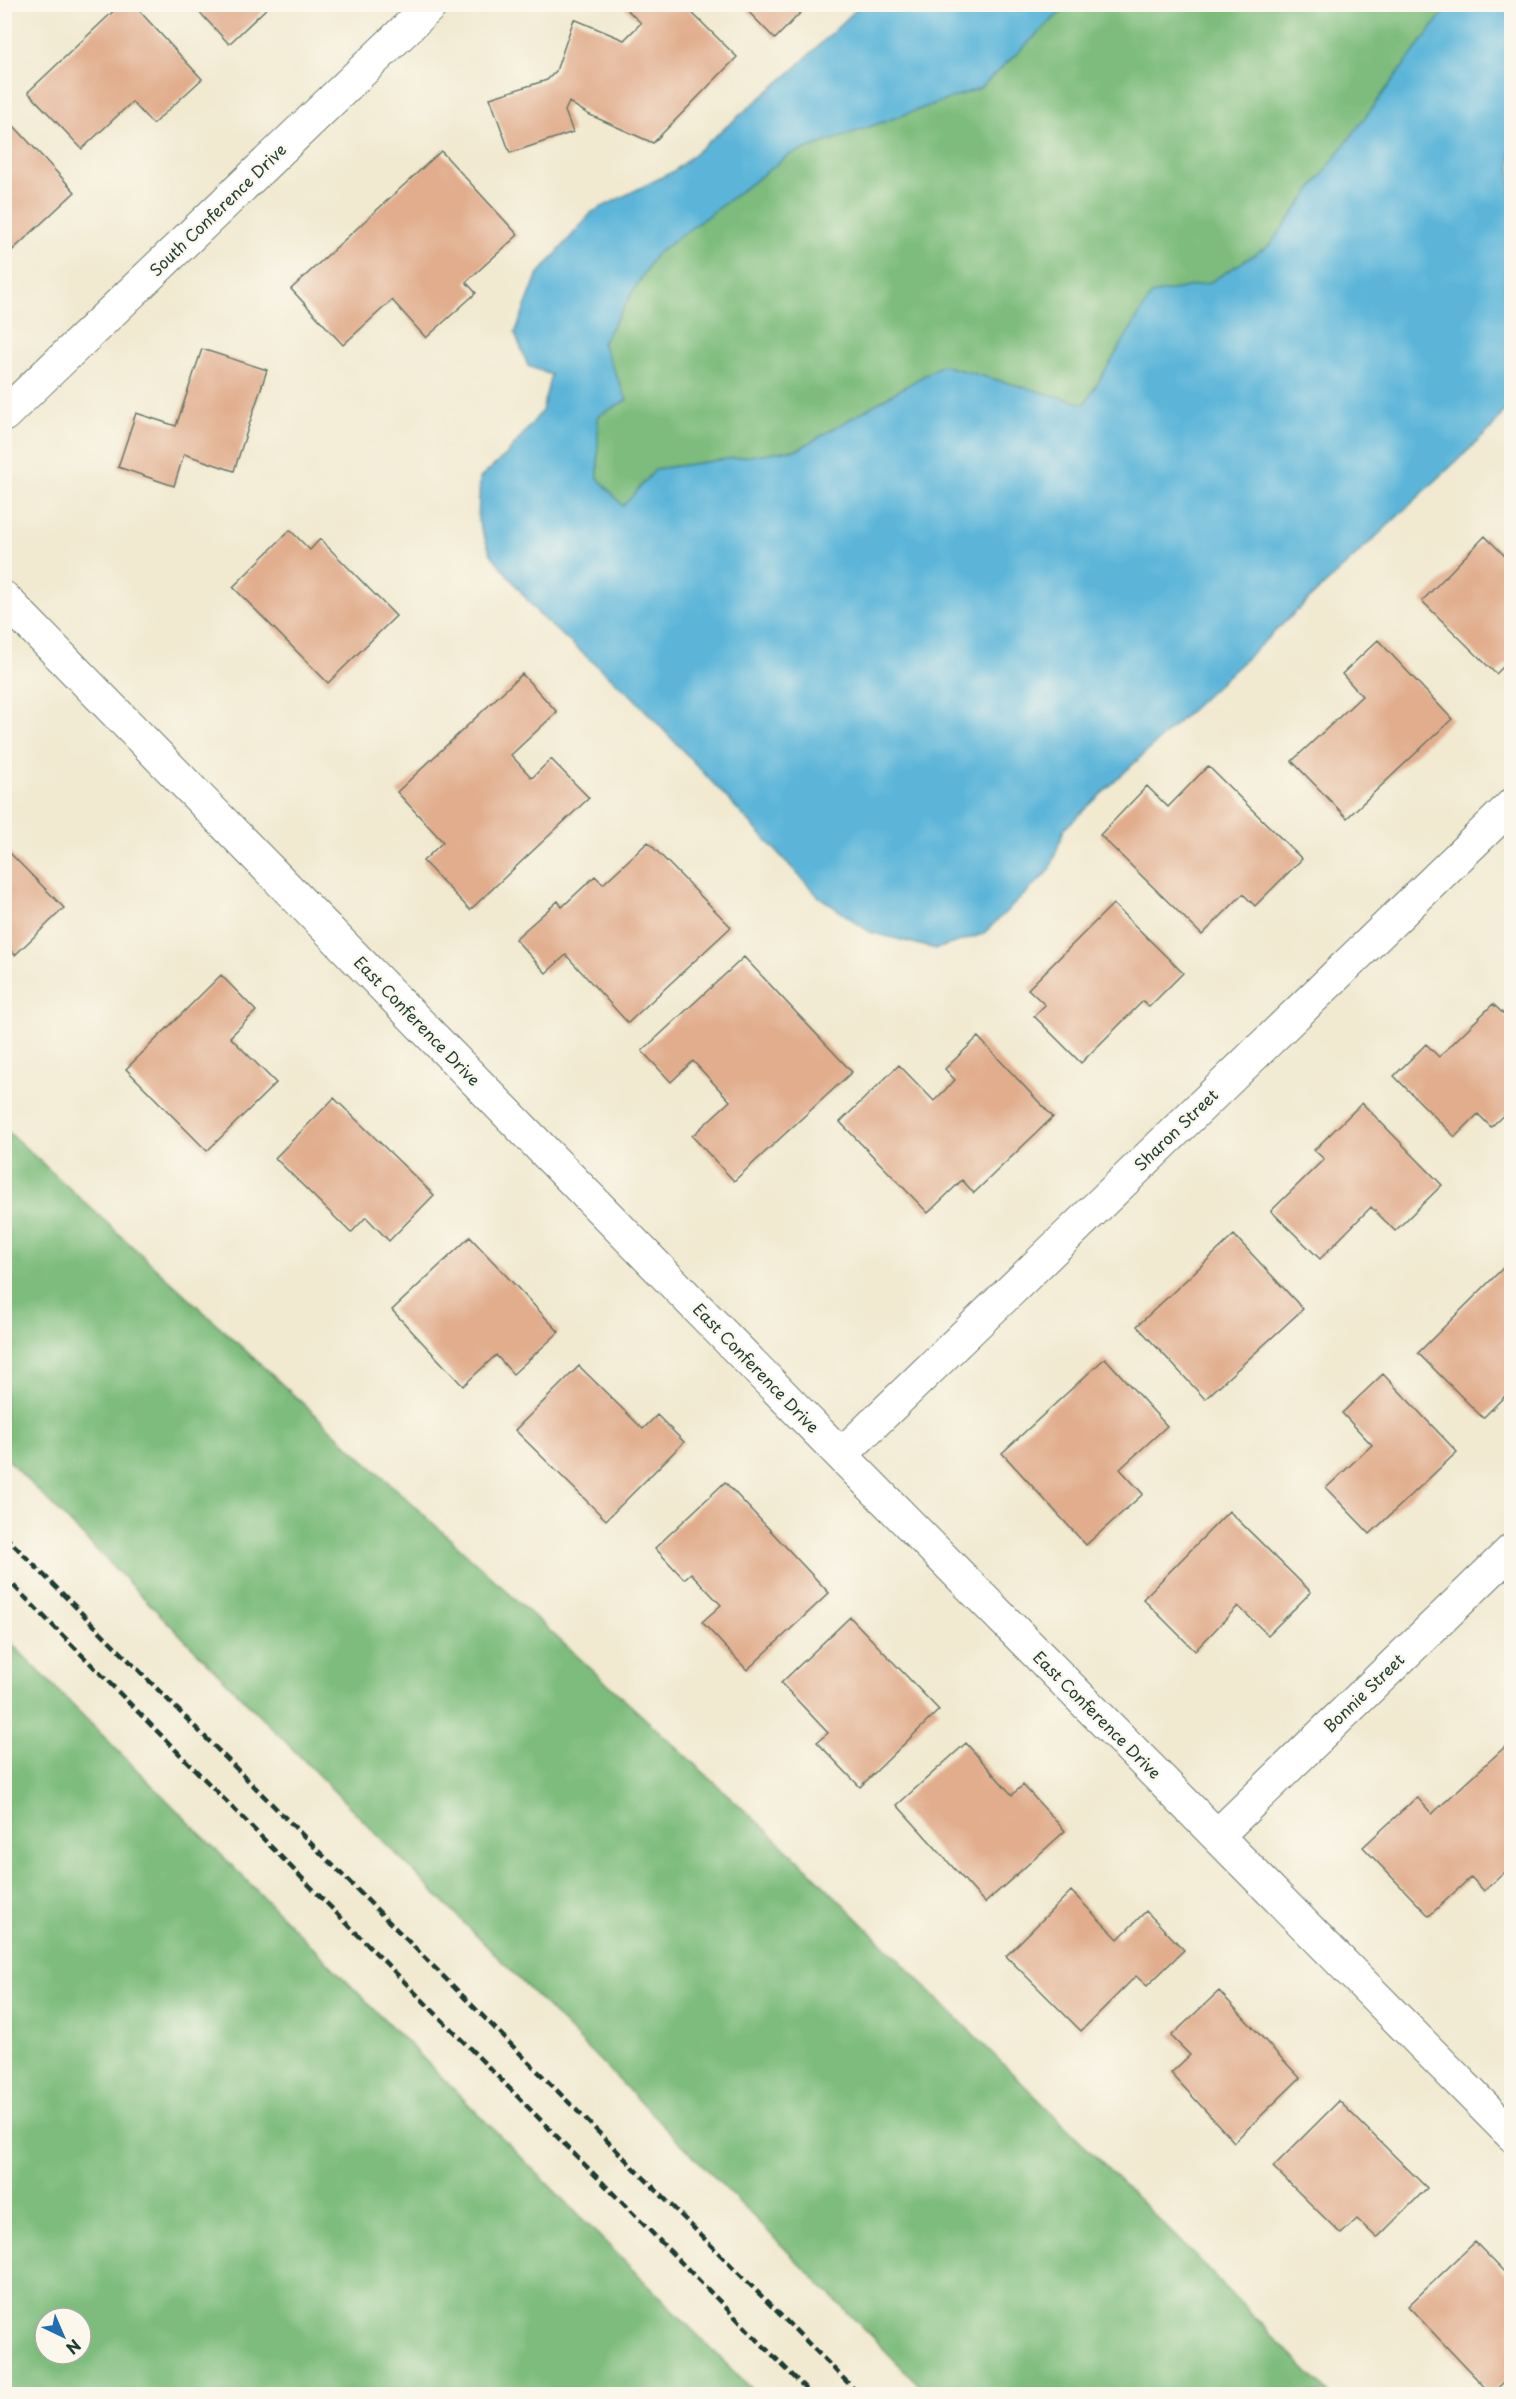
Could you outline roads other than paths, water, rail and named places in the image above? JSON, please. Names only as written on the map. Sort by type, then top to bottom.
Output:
[{"type":"street","name":"South Conference Drive","points":[[4,415],[432,4]]},
{"type":"street","name":"East Conference Drive","points":[[4,598],[841,1455],[1512,2135]]},
{"type":"street","name":"Sharon Street","points":[[841,1455],[1512,805]]},
{"type":"street","name":"Bonnie Street","points":[[1217,1836],[1512,1550]]},
{"type":"water","points":[[861,5],[1068,5],[980,88],[789,155],[655,255],[602,343],[627,400],[598,416],[598,478],[623,506],[656,469],[799,449],[942,365],[1085,404],[1152,294],[1209,283],[1270,245],[1449,5],[1511,5],[1511,401],[1493,427],[1064,829],[1050,870],[983,934],[936,949],[870,932],[818,896],[632,696],[541,617],[491,554],[478,521],[480,478],[508,453],[542,411],[551,375],[528,366],[515,333],[537,276],[592,212],[674,171],[792,71]]},
{"type":"railway","points":[[4,1535],[859,2394]]},
{"type":"railway","points":[[4,1576],[811,2394]]}]
